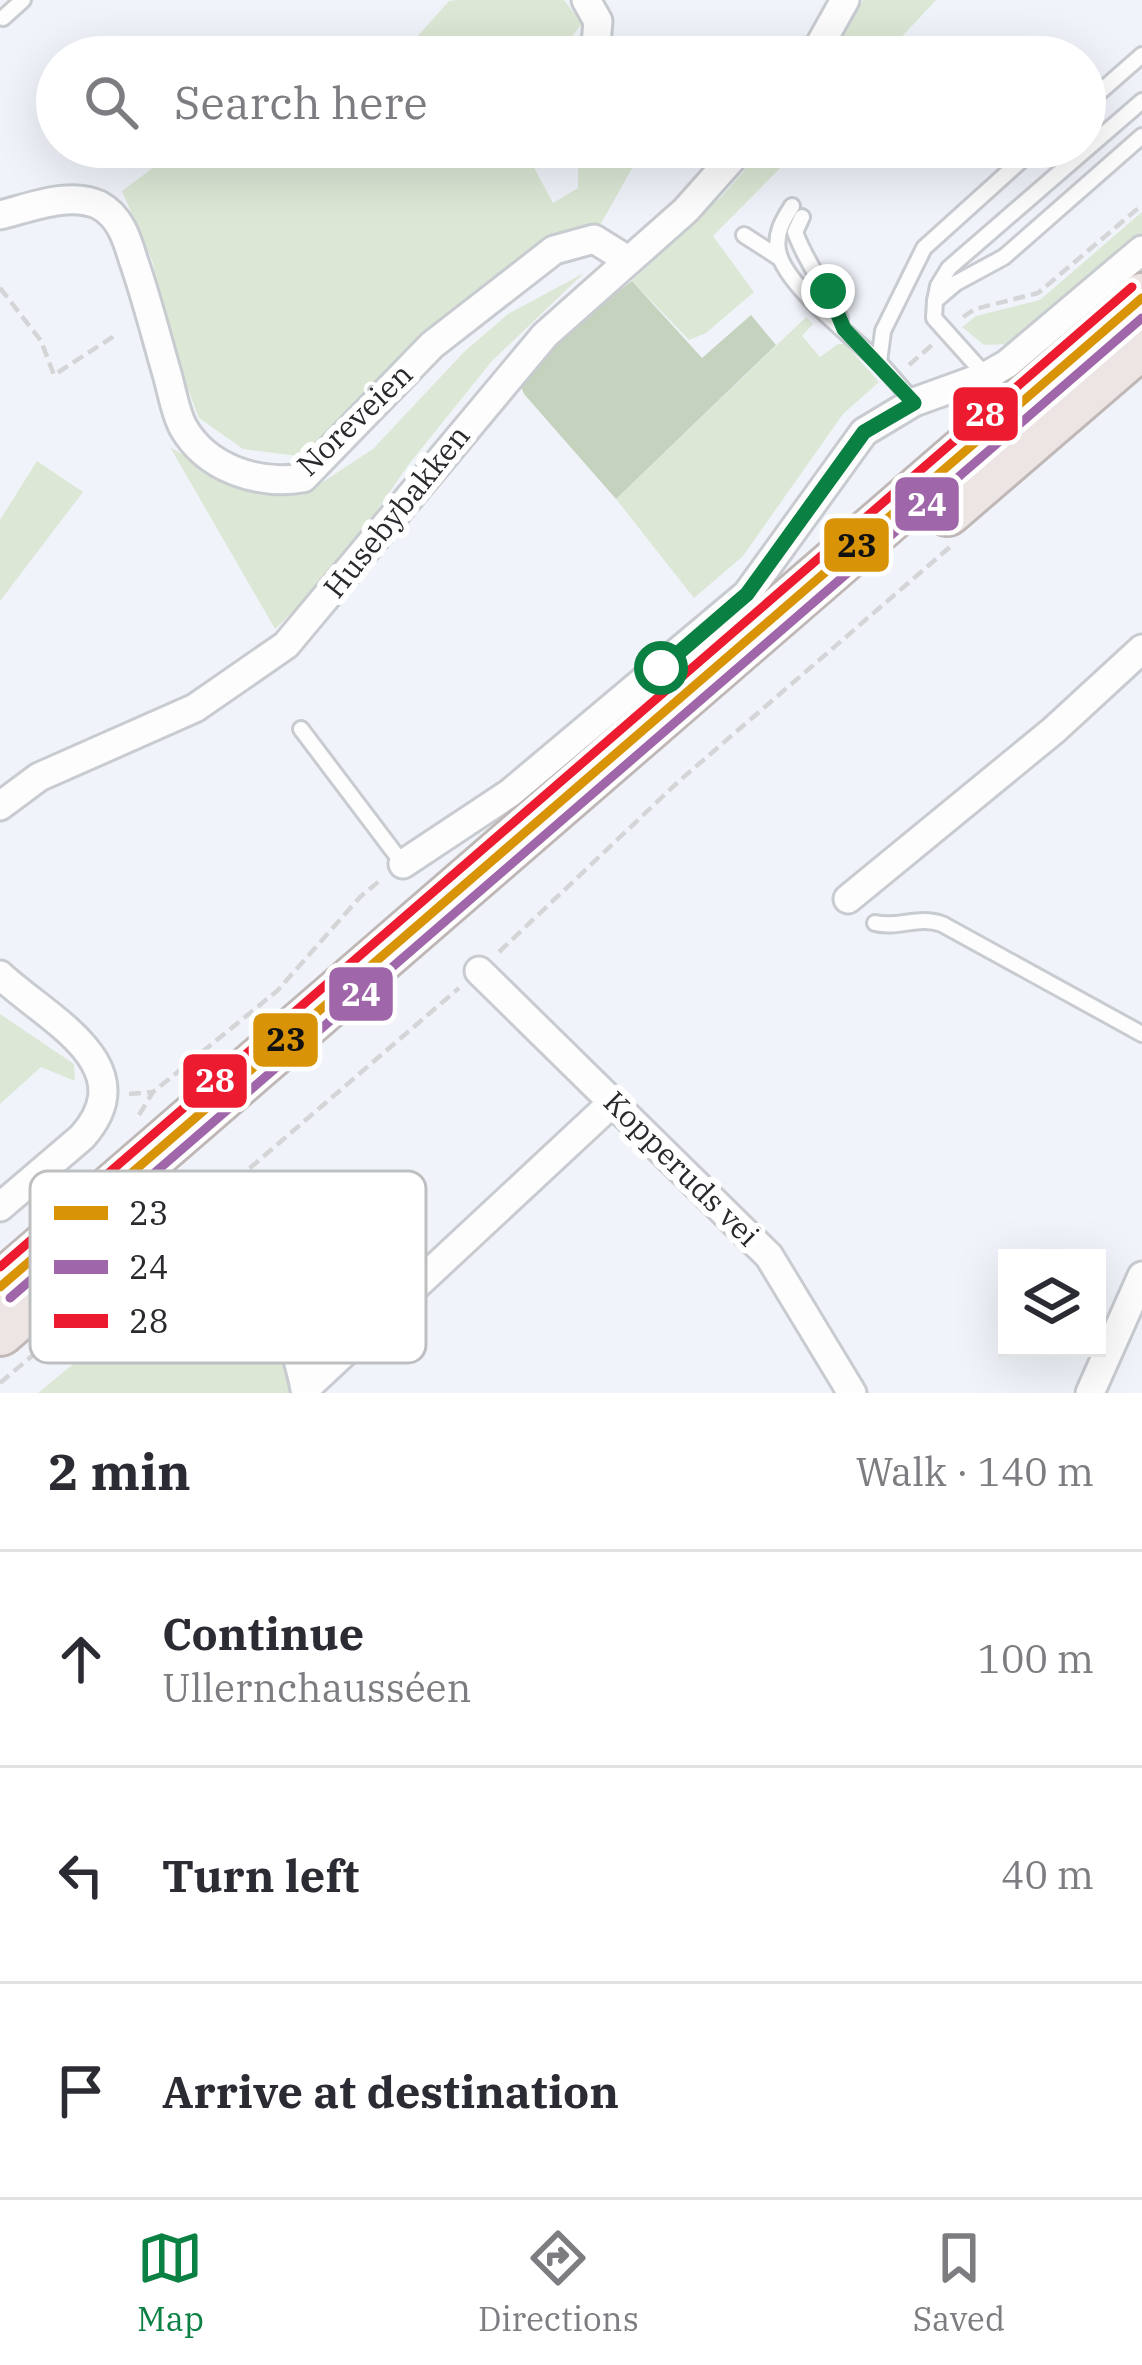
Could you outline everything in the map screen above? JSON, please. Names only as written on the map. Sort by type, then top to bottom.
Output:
[{"type":"highway","points":[[134,1171],[1142,298]]},
{"type":"highway","points":[[185,1171],[1142,343]]},
{"type":"highway","points":[[0,1287],[30,1261]]},
{"type":"highway","points":[[0,1331],[30,1305]]},
{"type":"street","points":[[586,0],[598,21],[597,36]]},
{"type":"street","points":[[825,36],[845,0]]},
{"type":"street","name":"Husebybakken","points":[[0,806],[39,777],[195,708],[286,645],[545,335],[686,210],[723,168]]},
{"type":"street","name":"Noreveien","points":[[0,215],[82,200],[109,212],[125,234],[136,265],[182,425],[198,447],[238,474],[276,482],[302,478],[432,345],[554,250],[594,239],[626,260]]},
{"type":"street","points":[[403,864],[510,793],[747,594],[864,432],[914,403],[1007,364],[1142,250]]},
{"type":"street","points":[[848,899],[1054,730],[1142,649]]},
{"type":"street","name":"Kopperuds vei","points":[[479,970],[769,1256],[852,1393]]},
{"type":"street","points":[[0,976],[85,1047],[99,1065],[105,1096],[94,1124],[42,1171]]},
{"type":"street","points":[[426,1278],[613,1102]]},
{"type":"street","points":[[0,1207],[30,1181]]},
{"type":"street","points":[[1090,1393],[1142,1276]]},
{"type":"street","points":[[306,1391],[336,1363]]},
{"type":"lane","points":[[3,17],[22,0]]},
{"type":"lane","points":[[1106,87],[1142,55]]},
{"type":"lane","points":[[1106,132],[1142,101]]},
{"type":"lane","points":[[1106,168],[1142,136]]},
{"type":"lane","points":[[879,362],[883,331],[924,248],[1012,168]]},
{"type":"lane","points":[[986,376],[934,318],[938,286],[949,268],[1065,168]]},
{"type":"lane","points":[[935,301],[956,283],[1004,257],[1106,168]]},
{"type":"lane","points":[[778,257],[777,237],[797,212],[796,232],[804,257],[828,291],[844,329]]},
{"type":"lane","points":[[743,235],[778,257],[914,403]]},
{"type":"lane","points":[[904,246],[909,272]]},
{"type":"lane","points":[[301,729],[403,864]]},
{"type":"lane","points":[[875,923],[890,926],[927,918],[942,924],[1142,1034]]},
{"type":"path","points":[[0,288],[41,341],[54,375],[114,336]]},
{"type":"path","points":[[247,1171],[479,970],[678,782],[957,541]]},
{"type":"path","points":[[132,1123],[153,1091],[277,991],[359,897],[403,864]]},
{"type":"path","points":[[0,1383],[30,1357]]},
{"type":"green space","points":[[564,0],[582,24],[572,36],[418,36],[449,1]]},
{"type":"green space","points":[[863,0],[936,0],[903,36],[842,36]]},
{"type":"green space","points":[[153,168],[534,168],[553,203],[578,188],[578,168],[632,168],[598,229],[306,457],[243,449],[199,418],[168,337],[153,263],[122,191]]},
{"type":"green space","points":[[747,168],[780,168],[713,236],[754,292],[706,333],[689,340],[632,281]]},
{"type":"green space","points":[[1142,212],[1142,233],[1011,344],[984,345],[962,327],[976,316],[1040,300]]},
{"type":"green space","points":[[584,273],[492,361],[409,464],[335,571],[275,629],[170,447],[233,485],[274,496],[303,495],[373,449],[464,352],[508,314]]},
{"type":"green space","points":[[632,281],[702,358],[751,315],[776,345],[616,499],[520,384],[572,328]]},
{"type":"green space","points":[[806,317],[813,324],[802,336],[820,357],[845,344],[879,382],[843,414],[743,556],[694,598],[616,499]]},
{"type":"green space","points":[[37,461],[83,492],[0,601],[0,520]]},
{"type":"green space","points":[[0,1014],[74,1064],[75,1081],[41,1067],[0,1104]]},
{"type":"green space","points":[[74,1363],[284,1363],[292,1393],[38,1393]]},
{"type":"transit line","name":"28","points":[[111,1171],[1132,287]]},
{"type":"transit line","name":"23","points":[[134,1171],[1142,298]]},
{"type":"transit line","name":"24","points":[[157,1171],[1142,318]]},
{"type":"transit line","name":"28","points":[[0,1267],[30,1241]]},
{"type":"transit line","name":"23","points":[[0,1287],[30,1261]]},
{"type":"transit line","name":"24","points":[[10,1298],[30,1281]]},
{"type":"route","points":[[661,668],[747,594],[864,432],[914,403],[844,329],[828,291]]}]
